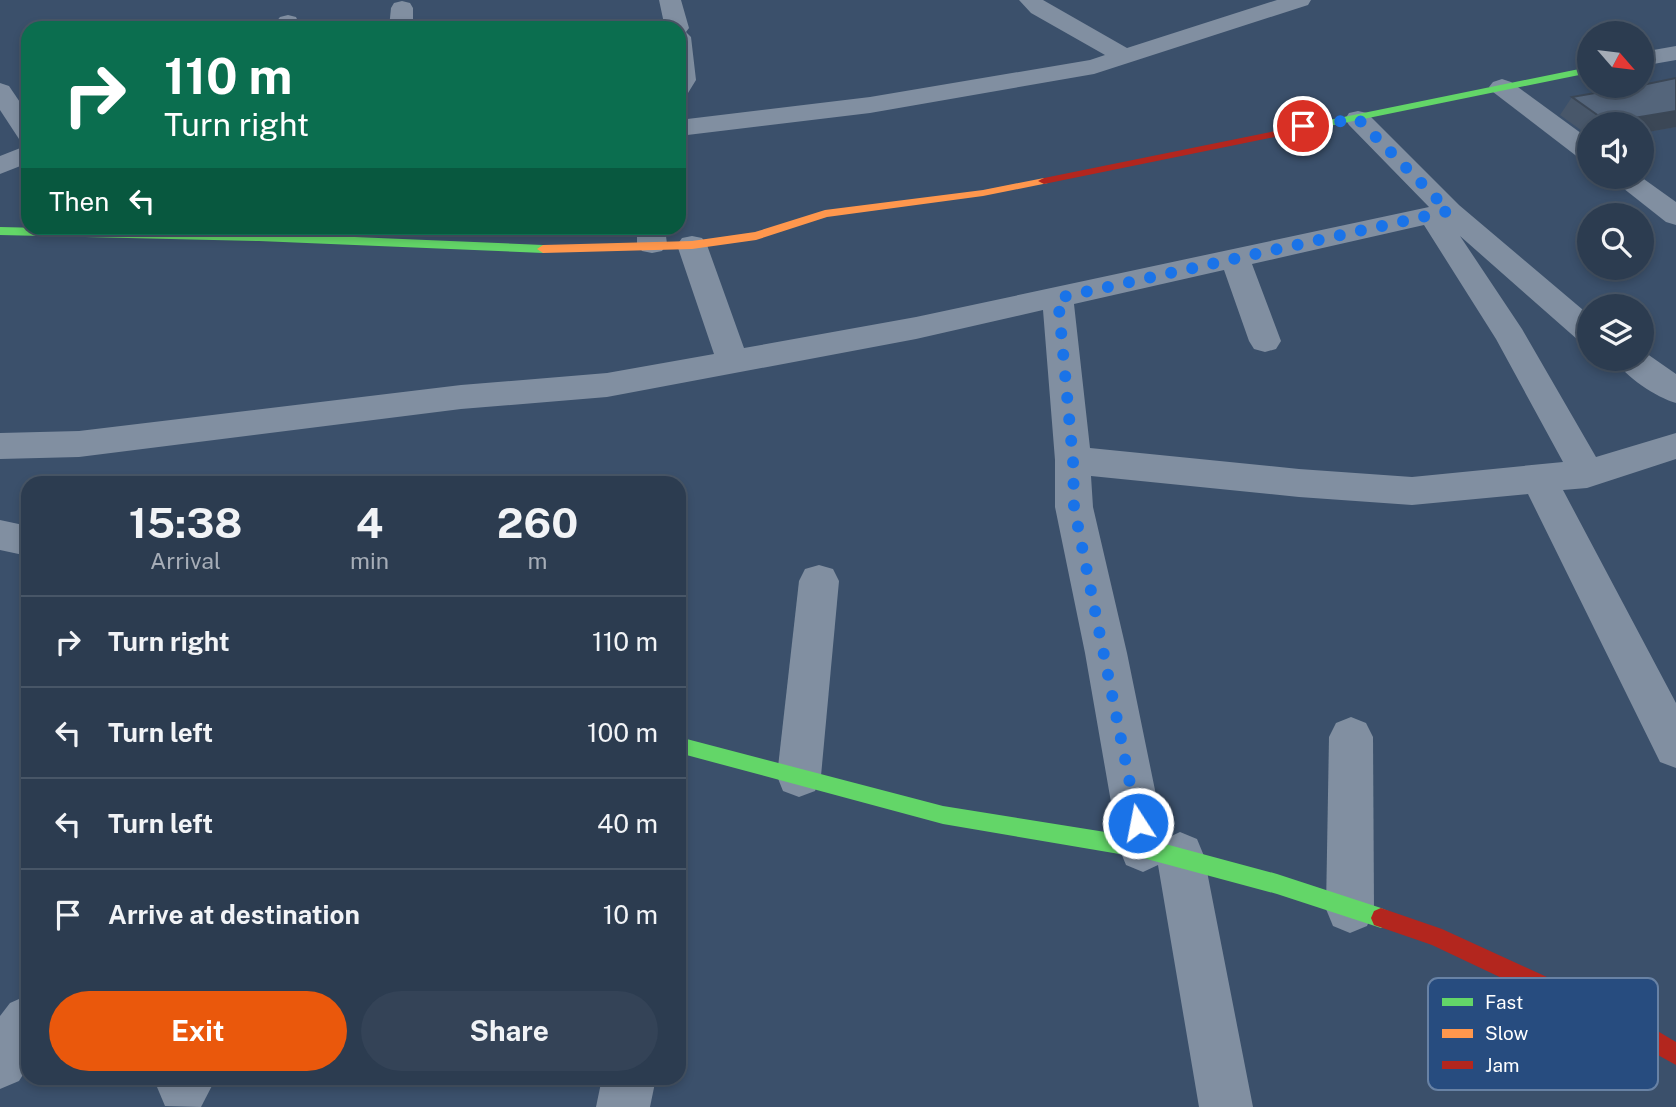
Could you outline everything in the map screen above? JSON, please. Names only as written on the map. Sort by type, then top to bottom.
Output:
[{"type":"street","points":[[670,0],[675,21]]},
{"type":"street","points":[[1030,0],[1039,8],[1125,57]]},
{"type":"street","points":[[1229,0],[1250,15]]},
{"type":"street","points":[[686,127],[870,105],[1094,67],[1300,0]]},
{"type":"street","points":[[173,235],[554,249],[651,236],[692,244],[756,236],[825,215],[983,193],[1303,126],[1358,119],[1577,72]]},
{"type":"street","points":[[1502,87],[1577,143]]},
{"type":"street","points":[[0,90],[21,122]]},
{"type":"street","points":[[1358,119],[1441,213],[1577,322]]},
{"type":"street","points":[[0,166],[21,156]]},
{"type":"street","points":[[1639,189],[1676,216]]},
{"type":"street","points":[[0,446],[79,444],[461,397],[607,385],[916,328],[1441,213]]},
{"type":"street","points":[[1441,213],[1587,474]]},
{"type":"street","points":[[0,231],[21,231]]},
{"type":"street","points":[[692,244],[733,362]]},
{"type":"street","points":[[1236,260],[1265,341]]},
{"type":"street","points":[[1058,298],[1073,460],[1074,507],[1105,653],[1161,852],[1226,1107]]},
{"type":"street","points":[[1648,371],[1676,391]]},
{"type":"street","points":[[1073,460],[1298,483],[1412,491],[1587,474],[1676,446]]},
{"type":"street","points":[[1538,478],[1676,747]]},
{"type":"street","points":[[799,776],[819,580]]},
{"type":"street","points":[[1350,909],[1351,737]]},
{"type":"street","points":[[686,749],[943,814],[1161,852],[1435,936],[1525,978]]},
{"type":"street","points":[[0,1062],[21,1031]]},
{"type":"street","points":[[1658,1044],[1676,1054]]},
{"type":"street","points":[[623,1107],[628,1085]]},
{"type":"building","points":[[1676,78],[1676,111],[1654,115],[1654,112],[1593,112],[1572,97],[1654,98],[1654,83]]},
{"type":"traffic: fast","points":[[1285,132],[1577,72]]},
{"type":"traffic: fast","points":[[0,231],[21,231]]},
{"type":"traffic: fast","points":[[173,235],[543,249]]},
{"type":"traffic: fast","points":[[686,747],[943,815],[1143,848],[1277,884],[1381,918]]},
{"type":"traffic: slow","points":[[543,249],[692,245],[756,236],[825,214],[983,193],[1044,181]]},
{"type":"traffic: jam","points":[[1044,181],[1285,132]]},
{"type":"traffic: jam","points":[[1381,918],[1435,936],[1525,978]]},
{"type":"traffic: jam","points":[[1658,1044],[1676,1054]]},
{"type":"route","points":[[1138,823],[1074,507],[1073,460],[1058,298],[1449,211],[1358,119],[1303,126]]}]
